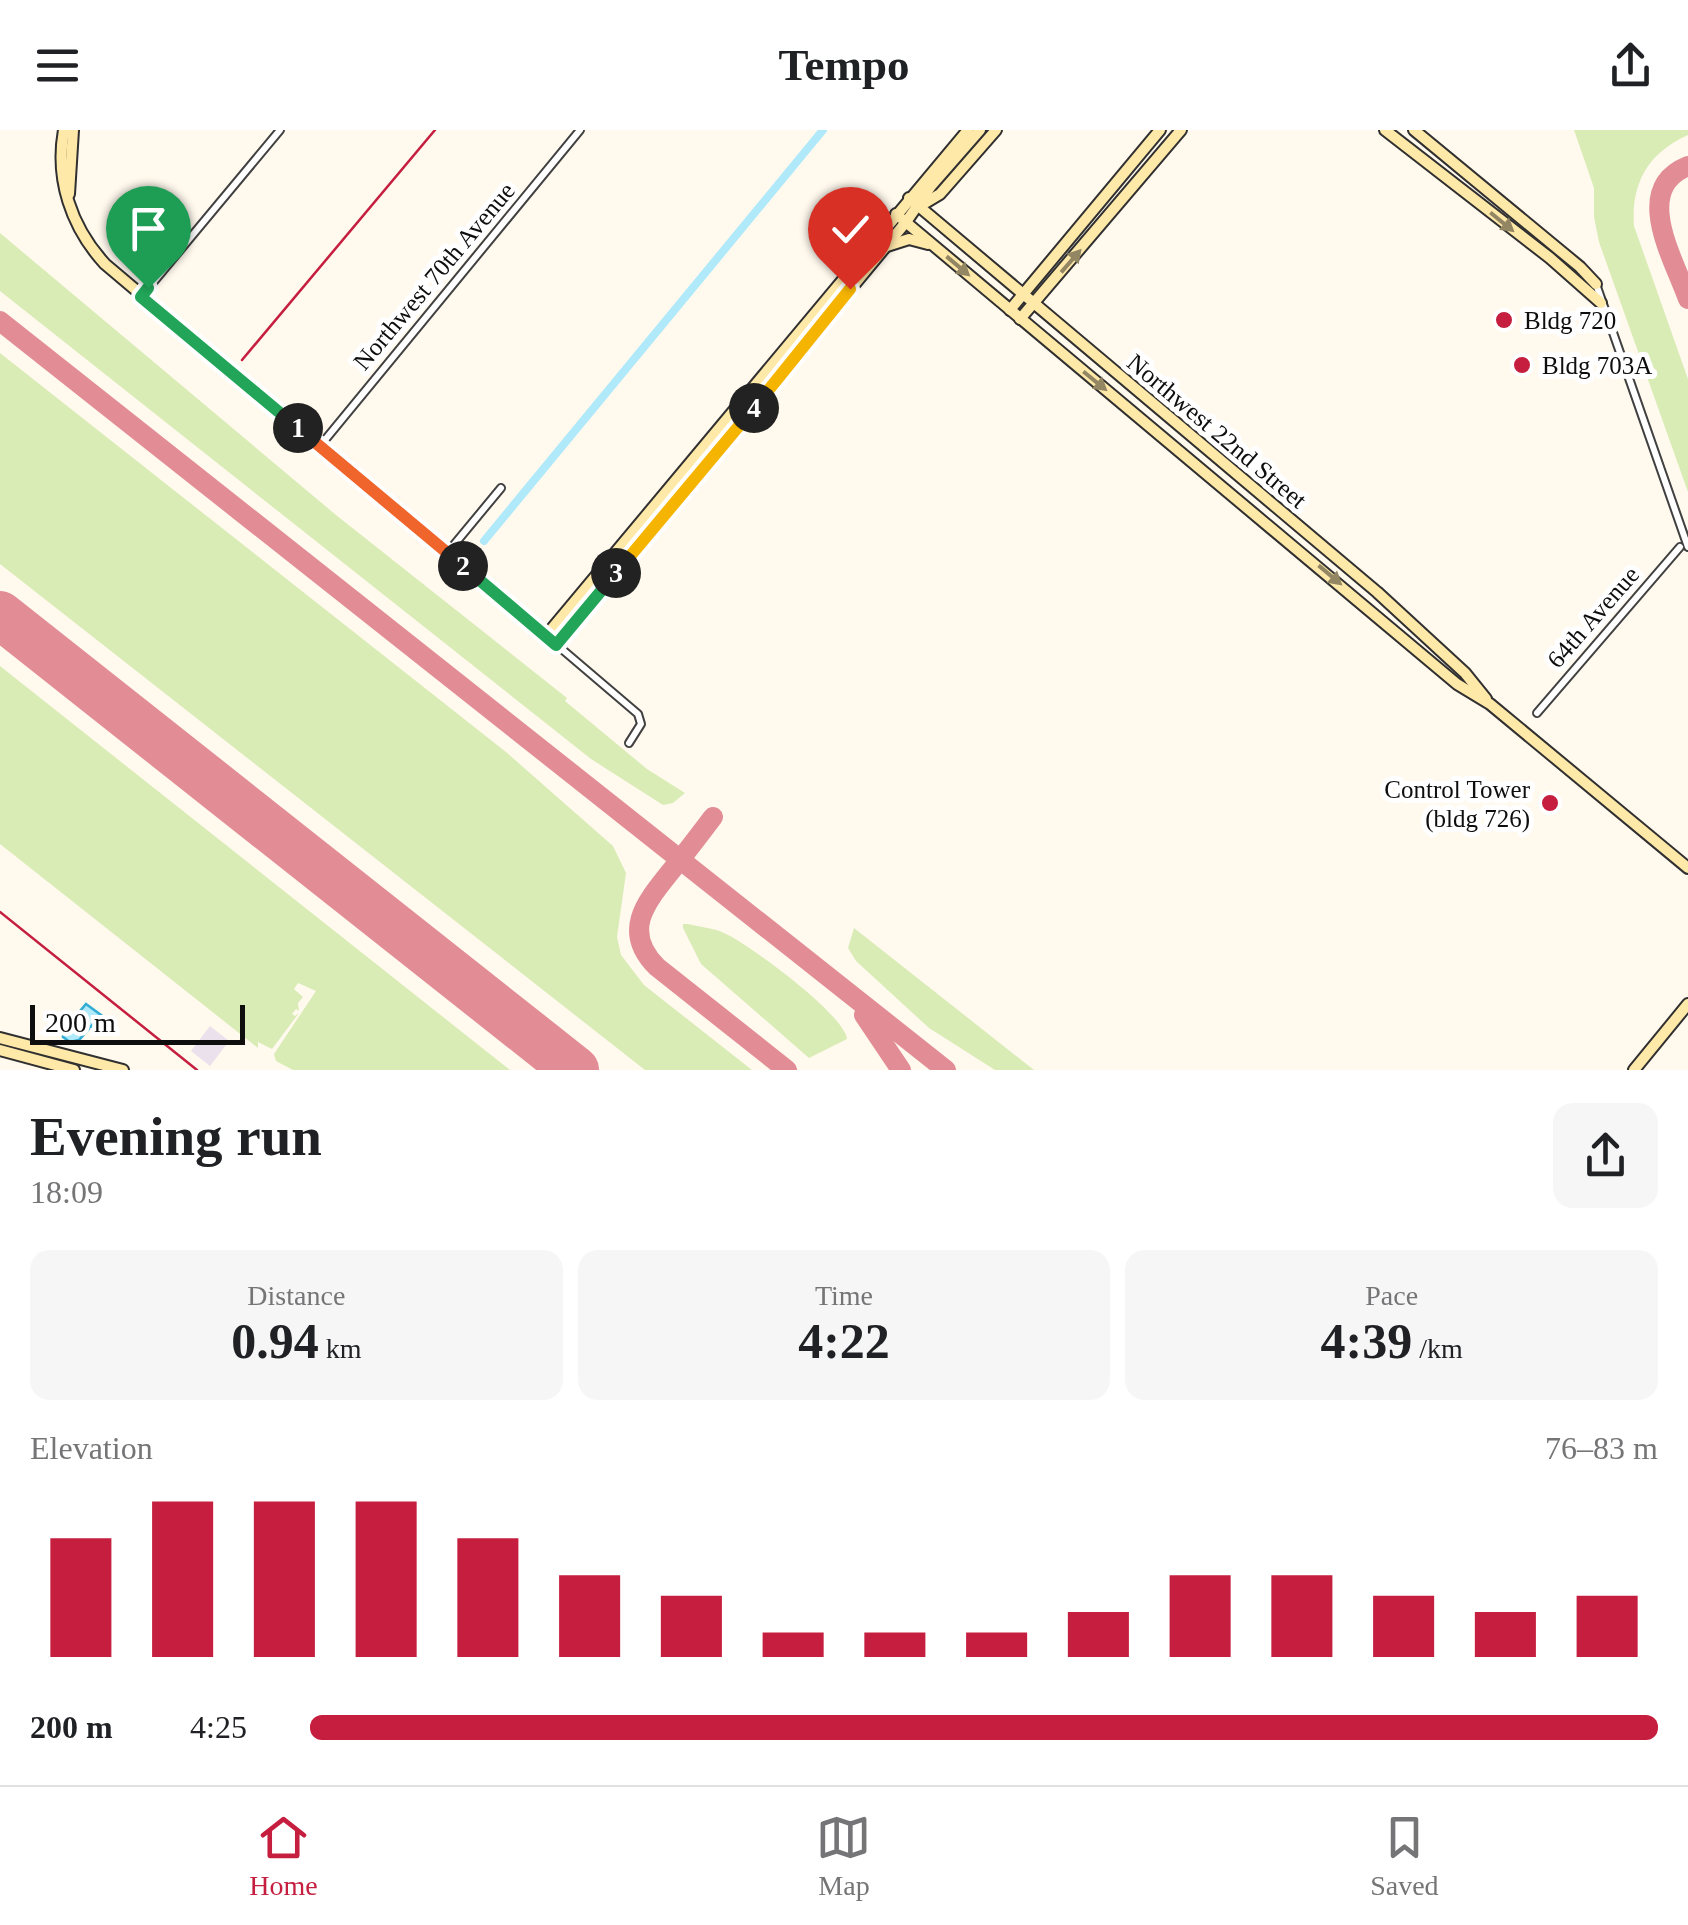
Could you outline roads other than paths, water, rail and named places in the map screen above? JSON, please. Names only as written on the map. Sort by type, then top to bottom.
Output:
[{"type":"street","points":[[64,130],[62,179],[78,227],[97,255],[141,297],[638,714],[641,724],[629,743]]},
{"type":"street","points":[[68,200],[73,130]]},
{"type":"street","points":[[141,297],[280,130]]},
{"type":"street","name":"Northwest 70th Avenue","points":[[319,446],[580,130]]},
{"type":"street","points":[[545,636],[968,130]]},
{"type":"street","points":[[556,645],[980,130]]},
{"type":"street","points":[[919,207],[940,194],[996,130]]},
{"type":"street","points":[[1010,310],[1160,130]]},
{"type":"street","points":[[1020,319],[1181,130]]},
{"type":"street","points":[[1385,130],[1550,258],[1601,304]]},
{"type":"street","points":[[1414,130],[1596,284],[1684,547]]},
{"type":"street","name":"Northwest 22nd Street","points":[[910,198],[1418,627],[1465,672],[1490,704]]},
{"type":"street","name":"Northwest 22nd Street","points":[[896,214],[1457,684],[1490,704],[1688,868]]},
{"type":"street","points":[[886,246],[909,239],[935,247]]},
{"type":"street","points":[[448,552],[501,488]]},
{"type":"street","name":"64th Avenue","points":[[1537,713],[1684,547]]},
{"type":"street","points":[[1634,1070],[1688,1004]]},
{"type":"street","points":[[0,1038],[123,1070]]},
{"type":"street","points":[[0,1050],[74,1070]]},
{"type":"water","points":[[86,1004],[101,1015],[79,1040],[70,1042],[63,1037],[63,1031]]},
{"type":"waterway","points":[[484,541],[823,130]]},
{"type":"railway","points":[[242,360],[435,130]]},
{"type":"railway","points":[[0,912],[197,1070]]},
{"type":"place","name":"Bldg 720","points":[[1504,320]]},
{"type":"place","name":"Bldg 703A","points":[[1522,365]]},
{"type":"place","name":"Control Tower (bldg 726)","points":[[1550,803]]}]
